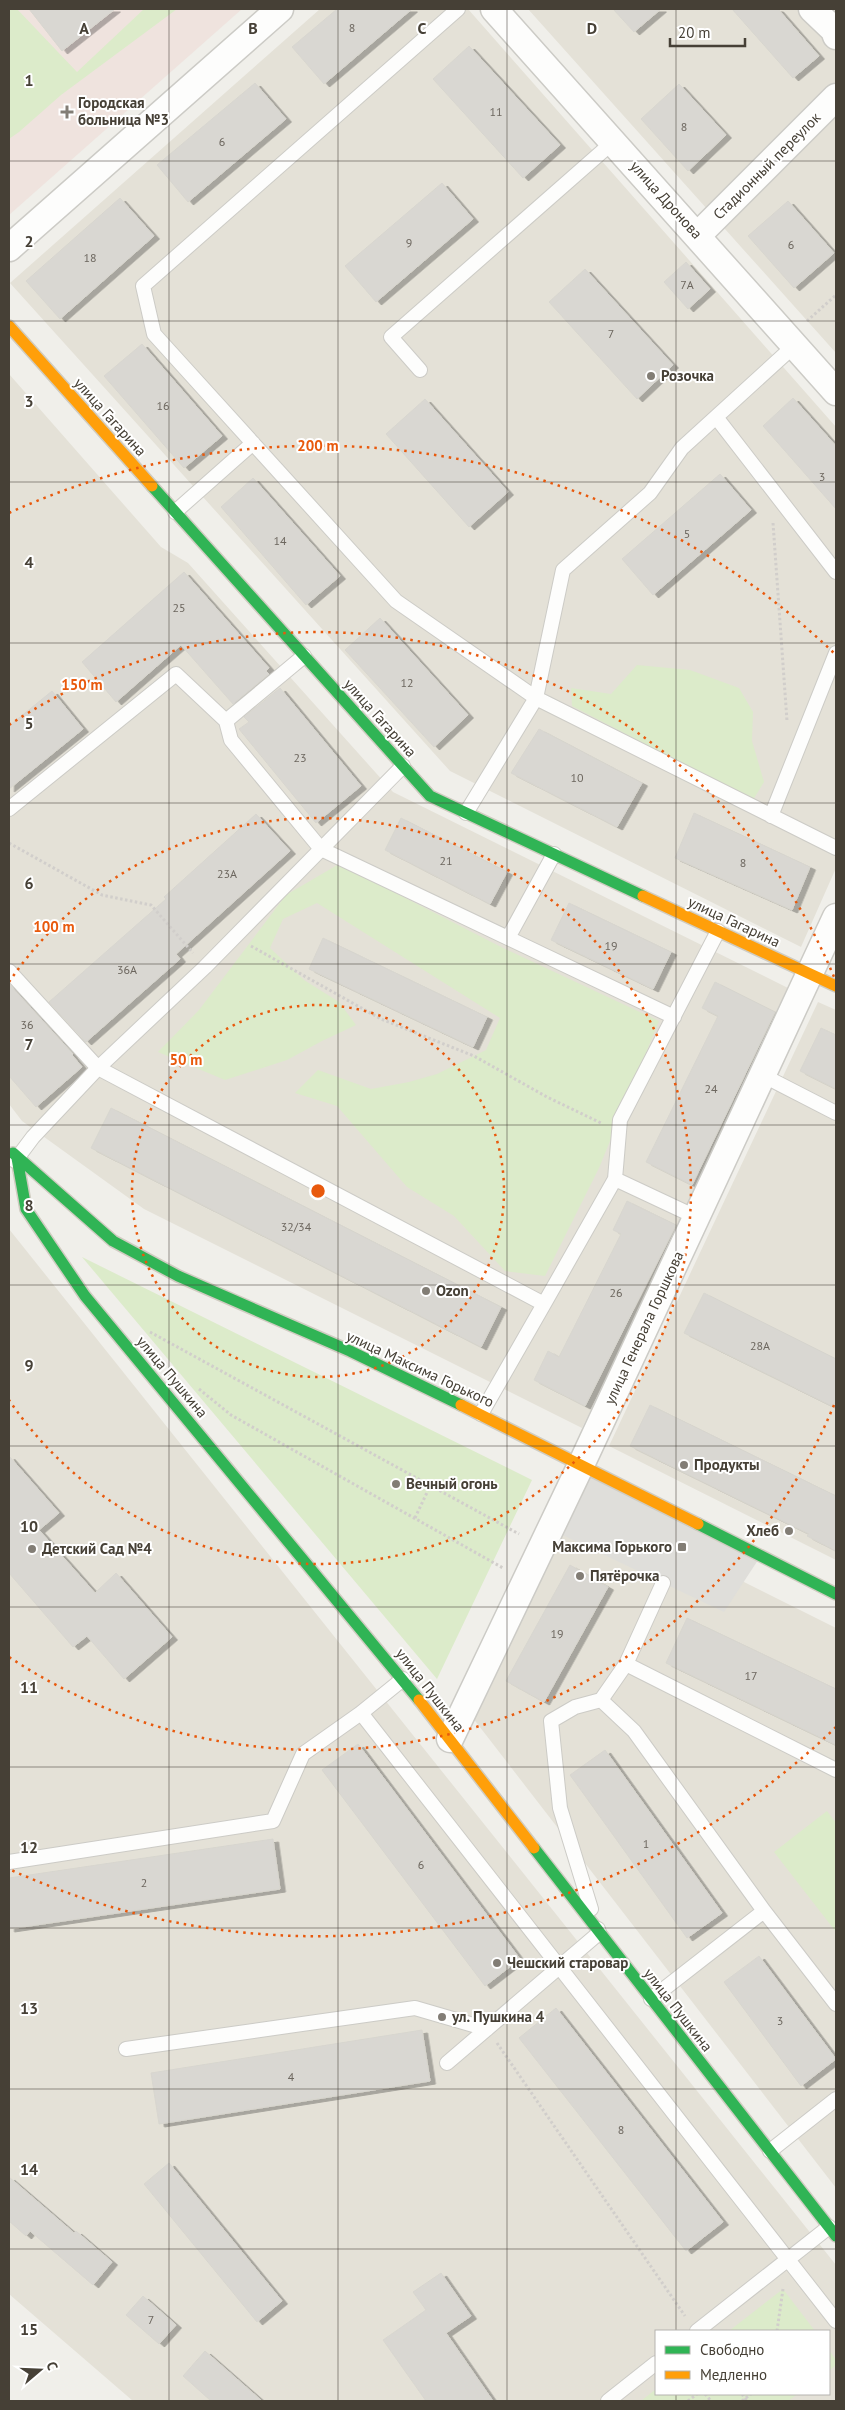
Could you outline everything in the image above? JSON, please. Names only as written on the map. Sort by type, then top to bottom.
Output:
[{"type":"street","points":[[9,248],[280,9]]},
{"type":"street","name":"улица Дронова","points":[[494,9],[698,235],[836,392]]},
{"type":"street","points":[[812,9],[834,30],[836,36]]},
{"type":"street","name":"Стадионный переулок","points":[[698,235],[836,97]]},
{"type":"street","name":"улица Гагарина","points":[[9,326],[430,796],[836,986]]},
{"type":"street","name":"улица Генерала Горшкова","points":[[450,1739],[581,1465],[836,917]]},
{"type":"street","name":"улица Максима Горького","points":[[12,1158],[112,1241],[178,1276],[350,1351],[482,1414],[836,1594]]},
{"type":"street","name":"улица Пушкина","points":[[12,1158],[26,1209],[84,1296],[403,1679],[599,1934],[833,2231]]},
{"type":"lane","points":[[458,9],[144,286],[154,334],[396,601],[536,698],[836,848]]},
{"type":"lane","points":[[420,370],[391,337],[613,142]]},
{"type":"lane","points":[[466,813],[536,698],[562,570],[650,493],[682,448],[792,342]]},
{"type":"lane","points":[[716,416],[836,572]]},
{"type":"lane","points":[[175,512],[253,443]]},
{"type":"lane","points":[[771,816],[836,653]]},
{"type":"lane","points":[[226,721],[304,656]]},
{"type":"lane","points":[[9,809],[176,674],[226,721],[231,740],[322,849],[674,1017]]},
{"type":"lane","points":[[12,1158],[98,1068],[205,967],[403,766]]},
{"type":"lane","points":[[508,938],[554,854]]},
{"type":"lane","points":[[482,1414],[615,1179],[620,1120],[718,931]]},
{"type":"lane","points":[[9,971],[98,1068],[544,1304]]},
{"type":"lane","points":[[762,1075],[836,1113]]},
{"type":"lane","points":[[615,1179],[696,1217]]},
{"type":"lane","points":[[448,2063],[599,1934],[560,1808],[551,1721],[575,1707],[601,1700],[626,1664],[663,1583]]},
{"type":"lane","points":[[626,1664],[836,1770]]},
{"type":"lane","points":[[9,1862],[273,1820],[303,1754],[361,1713],[403,1679]]},
{"type":"lane","points":[[601,1700],[634,1731],[764,1911],[836,2004]]},
{"type":"lane","points":[[361,1713],[789,2258],[836,2321]]},
{"type":"lane","points":[[651,1999],[764,1911]]},
{"type":"lane","points":[[126,2049],[415,2008],[488,2029]]},
{"type":"lane","points":[[770,2151],[836,2098]]},
{"type":"lane","points":[[693,2327],[789,2258],[833,2231]]},
{"type":"lane","points":[[608,2401],[655,2364]]},
{"type":"path","points":[[792,342],[836,295]]},
{"type":"path","points":[[770,485],[788,728]]},
{"type":"path","points":[[9,843],[102,895],[151,905],[205,967]]},
{"type":"path","points":[[235,936],[381,1019],[474,1056],[547,1098],[619,1132]]},
{"type":"path","points":[[145,1329],[431,1484],[542,1547]]},
{"type":"path","points":[[192,1384],[231,1415],[526,1580]]},
{"type":"path","points":[[415,1518],[431,1484]]},
{"type":"path","points":[[488,2029],[693,2327]]},
{"type":"path","points":[[777,2330],[789,2258]]},
{"type":"shaded area","name":"Городская больница №3","points":[[9,9],[242,9],[9,215]]},
{"type":"shaded area","points":[[320,9],[468,9],[836,427],[836,868],[801,947],[450,771],[10,283]]},
{"type":"shaded area","points":[[528,9],[836,9],[836,353]]},
{"type":"shaded area","points":[[9,374],[161,547],[188,563],[393,792],[794,991],[582,1428],[144,1209],[22,1121],[9,1104]]},
{"type":"shaded area","points":[[818,1002],[836,1010],[836,1560],[609,1446]]},
{"type":"shaded area","points":[[9,1229],[836,2265],[836,2401],[133,2401],[9,2294]]},
{"type":"shaded area","points":[[581,1465],[760,1557],[724,1612],[550,1529]]},
{"type":"shaded area","points":[[572,1496],[836,1628],[836,2188],[469,1713]]},
{"type":"green space","points":[[9,9],[17,9],[77,72],[144,9],[177,9],[61,95],[9,139]]},
{"type":"green space","points":[[637,665],[690,670],[739,688],[753,712],[752,741],[764,782],[753,800],[572,706],[571,688],[611,694]]},
{"type":"green space","points":[[339,864],[503,948],[659,1021],[599,1168],[545,1276],[505,1271],[454,1216],[407,1187],[337,1106],[295,1093],[318,1070],[371,1089],[409,1082],[437,1074],[486,1050],[500,1018],[317,903],[283,919],[270,948],[304,980],[339,1002],[356,1025],[287,1060],[225,1080],[158,1052],[199,1010],[286,895]]},
{"type":"green space","points":[[82,1257],[532,1480],[437,1679]]},
{"type":"green space","points":[[827,1811],[836,1823],[836,1932],[774,1852]]},
{"type":"green space","points":[[783,2289],[814,2330],[730,2330]]},
{"type":"green space","points":[[830,2351],[836,2360],[836,2365],[830,2370]]},
{"type":"green space","points":[[655,2390],[655,2395],[797,2395],[788,2401],[641,2401]]},
{"type":"building","points":[[29,9],[115,9],[62,51]]},
{"type":"building","points":[[337,9],[412,9],[324,84],[292,47]]},
{"type":"building","points":[[613,9],[661,9],[634,32]]},
{"type":"building","points":[[732,9],[778,9],[819,56],[793,78]]},
{"type":"building","points":[[469,46],[560,145],[523,178],[433,79]]},
{"type":"building","points":[[255,83],[286,119],[188,202],[157,165]]},
{"type":"building","points":[[679,84],[726,135],[688,171],[641,119]]},
{"type":"building","points":[[442,183],[473,219],[376,302],[345,266]]},
{"type":"building","points":[[120,198],[154,236],[60,319],[26,281]]},
{"type":"building","points":[[788,201],[834,253],[794,288],[748,236]]},
{"type":"building","points":[[686,262],[710,289],[688,309],[664,282]]},
{"type":"building","points":[[585,269],[673,365],[637,399],[549,302]]},
{"type":"building","points":[[142,344],[222,436],[184,468],[104,376]]},
{"type":"building","points":[[793,398],[836,446],[836,509],[763,426]]},
{"type":"building","points":[[425,399],[508,492],[469,527],[386,434]]},
{"type":"building","points":[[720,474],[751,510],[653,595],[622,559]]},
{"type":"building","points":[[253,478],[340,576],[306,605],[221,507]]},
{"type":"building","points":[[184,572],[269,668],[266,671],[269,674],[233,704],[181,645],[116,702],[82,662]]},
{"type":"building","points":[[380,618],[468,715],[434,747],[345,650]]},
{"type":"building","points":[[280,688],[361,786],[316,823],[239,729],[249,722],[244,717]]},
{"type":"building","points":[[52,691],[83,729],[9,789],[9,726]]},
{"type":"building","points":[[539,729],[642,783],[617,827],[511,773]]},
{"type":"building","points":[[694,813],[810,867],[792,910],[675,858]]},
{"type":"building","points":[[256,814],[290,851],[176,954],[180,959],[86,1042],[49,1002],[166,899],[164,897]]},
{"type":"building","points":[[401,818],[507,872],[490,904],[385,850]]},
{"type":"building","points":[[569,903],[671,952],[653,989],[551,940]]},
{"type":"building","points":[[323,938],[487,1017],[473,1047],[309,969]]},
{"type":"building","points":[[715,982],[775,1012],[692,1185],[646,1162],[718,1016],[702,1008]]},
{"type":"building","points":[[9,984],[73,1054],[82,1067],[36,1107],[9,1076]]},
{"type":"building","points":[[821,1028],[836,1035],[836,1089],[800,1071]]},
{"type":"building","points":[[111,1108],[501,1307],[481,1347],[91,1148]]},
{"type":"building","points":[[627,1201],[676,1225],[585,1406],[534,1380],[548,1351],[559,1357],[621,1234],[613,1230]]},
{"type":"building","points":[[704,1293],[836,1359],[836,1408],[684,1333]]},
{"type":"building","points":[[650,1405],[836,1496],[836,1551],[807,1536],[809,1534],[630,1446]]},
{"type":"building","name":"Детский Сад №4","points":[[9,1456],[59,1513],[39,1530],[95,1593],[116,1573],[172,1637],[124,1679],[87,1636],[73,1647],[9,1573]]},
{"type":"building","points":[[570,1565],[608,1587],[544,1702],[506,1681]]},
{"type":"building","points":[[687,1618],[836,1689],[836,1745],[666,1663]]},
{"type":"building","points":[[358,1744],[520,1959],[485,1986],[322,1770]]},
{"type":"building","points":[[605,1750],[722,1913],[687,1938],[570,1775]]},
{"type":"building","points":[[273,1839],[280,1889],[9,1929],[9,1878]]},
{"type":"building","points":[[759,1956],[836,2059],[801,2086],[724,1982]]},
{"type":"building","points":[[556,2008],[723,2222],[686,2251],[519,2038]]},
{"type":"building","points":[[422,2030],[430,2081],[159,2124],[151,2073]]},
{"type":"building","points":[[169,2163],[282,2301],[257,2322],[144,2184]]},
{"type":"building","points":[[9,2177],[74,2233],[76,2231],[112,2262],[93,2285],[30,2231],[26,2236],[9,2221]]},
{"type":"building","points":[[441,2273],[471,2316],[446,2333],[493,2401],[426,2401],[383,2340],[426,2310],[413,2292]]},
{"type":"building","points":[[143,2296],[176,2325],[159,2344],[126,2315]]},
{"type":"building","points":[[205,2351],[262,2401],[211,2401],[183,2376]]},
{"type":"traffic: fast","points":[[152,486],[430,796],[643,896]]},
{"type":"traffic: fast","points":[[13,1153],[113,1241],[178,1276],[350,1351],[461,1405]]},
{"type":"traffic: fast","points":[[17,1158],[26,1209],[85,1296],[419,1700]]},
{"type":"traffic: fast","points":[[698,1524],[836,1594]]},
{"type":"traffic: fast","points":[[534,1848],[836,2236]]},
{"type":"traffic: slow","points":[[9,326],[152,486]]},
{"type":"traffic: slow","points":[[643,896],[836,986]]},
{"type":"traffic: slow","points":[[461,1405],[698,1524]]},
{"type":"traffic: slow","points":[[419,1700],[534,1848]]},
{"type":"place","name":"Городская больница №3","points":[[67,112]]},
{"type":"place","name":"Розочка","points":[[651,376]]},
{"type":"place","name":"Ozon","points":[[426,1291]]},
{"type":"place","name":"Продукты","points":[[684,1465]]},
{"type":"place","name":"Вечный огонь","points":[[396,1484]]},
{"type":"place","name":"Хлеб","points":[[789,1531]]},
{"type":"place","name":"Максима Горького","points":[[682,1547]]},
{"type":"place","name":"Детский Сад №4","points":[[32,1549]]},
{"type":"place","name":"Пятёрочка","points":[[580,1576]]},
{"type":"place","name":"Чешский старовар","points":[[497,1963]]},
{"type":"place","name":"ул. Пушкина 4","points":[[442,2017]]}]
